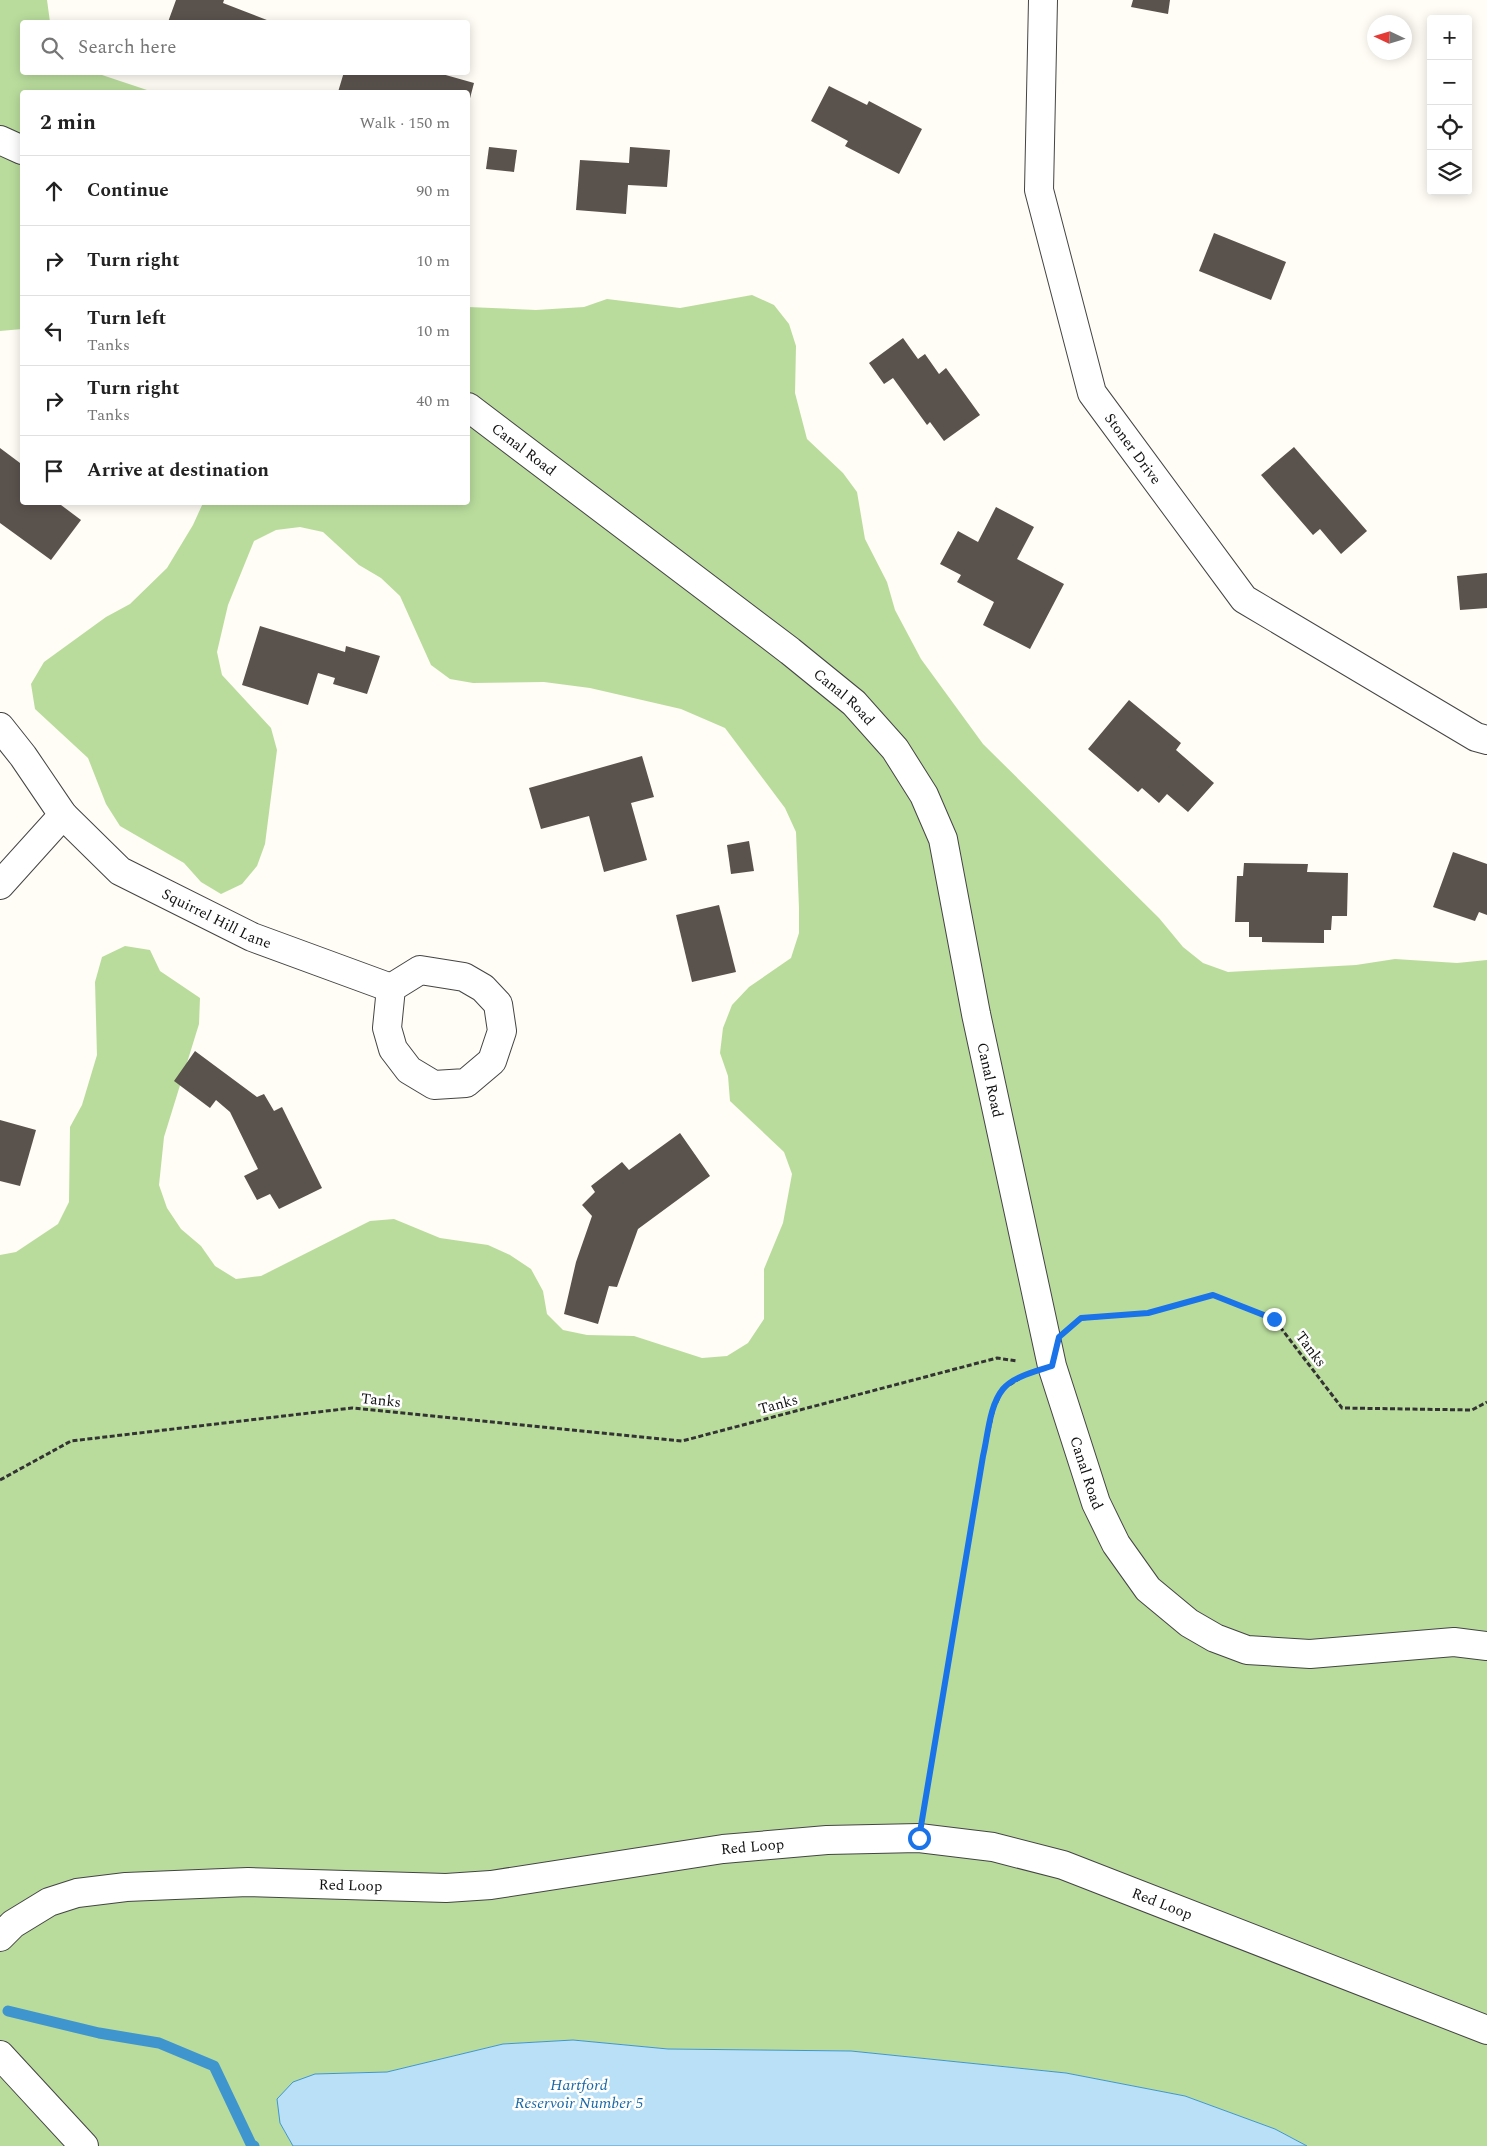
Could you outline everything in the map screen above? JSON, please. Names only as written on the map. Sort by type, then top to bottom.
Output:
[{"type":"street","name":"Stoner Drive","points":[[1043,0],[1039,190],[1092,393],[1244,599],[1476,737],[1487,740]]},
{"type":"street","points":[[0,140],[20,149]]},
{"type":"street","name":"Canal Road","points":[[470,409],[790,651],[854,704],[895,749],[924,796],[943,838],[976,1014],[1052,1366],[1096,1503],[1116,1544],[1148,1589],[1189,1623],[1215,1638],[1247,1650],[1310,1654],[1454,1642],[1487,1646]]},
{"type":"street","name":"Squirrel Hill Lane","points":[[0,727],[23,756],[63,815],[120,871],[252,937],[391,988]]},
{"type":"street","points":[[0,885],[63,815]]},
{"type":"street","points":[[420,970],[464,976],[483,988],[498,1004],[502,1031],[492,1062],[466,1083],[434,1085],[409,1070],[393,1049],[387,1028],[391,988],[420,970]]},
{"type":"street","name":"Red Loop","points":[[0,1937],[13,1924],[49,1902],[77,1893],[126,1887],[248,1882],[446,1888],[491,1885],[723,1849],[827,1840],[919,1838],[993,1847],[1063,1865],[1487,2030]]},
{"type":"street","points":[[0,2055],[84,2146]]},
{"type":"path","name":"Tanks","points":[[1073,1325],[1081,1318],[1148,1313],[1213,1295],[1274,1319],[1342,1408],[1472,1410],[1487,1402]]},
{"type":"path","name":"Tanks","points":[[0,1480],[71,1441],[352,1408],[682,1441],[997,1358],[1052,1366]]},
{"type":"path","points":[[919,1838],[983,1456],[994,1408],[1003,1389],[1027,1374],[1052,1366]]},
{"type":"green space","points":[[0,0],[47,0],[50,20],[20,20],[20,75],[102,75],[147,90],[20,90],[20,329],[0,331]]},
{"type":"green space","points":[[752,295],[774,305],[789,324],[796,346],[795,393],[807,439],[843,473],[857,492],[865,539],[887,582],[895,610],[921,659],[983,744],[1159,918],[1183,947],[1203,963],[1228,972],[1356,965],[1395,959],[1457,963],[1487,960],[1487,2146],[1307,2146],[1275,2129],[1185,2096],[1066,2073],[851,2051],[668,2049],[573,2040],[503,2044],[387,2072],[315,2074],[280,2123],[293,2146],[0,2146],[0,1255],[16,1252],[58,1224],[69,1202],[70,1127],[82,1105],[97,1055],[95,982],[102,957],[125,946],[150,950],[160,971],[200,998],[199,1024],[164,1137],[159,1185],[167,1208],[181,1229],[201,1246],[215,1266],[236,1279],[261,1276],[370,1221],[394,1219],[440,1238],[488,1245],[510,1255],[531,1269],[543,1291],[547,1314],[563,1330],[587,1335],[634,1336],[702,1358],[727,1356],[748,1343],[764,1319],[764,1269],[783,1223],[792,1174],[784,1152],[730,1101],[728,1076],[720,1053],[723,1028],[732,1005],[749,987],[791,958],[799,933],[796,832],[785,808],[725,728],[681,709],[590,688],[544,682],[473,683],[450,679],[431,665],[400,596],[381,578],[359,565],[323,532],[300,527],[276,530],[254,541],[228,605],[217,652],[222,675],[271,728],[277,750],[265,844],[257,866],[242,884],[221,894],[201,882],[184,863],[120,826],[106,804],[88,758],[35,709],[31,684],[44,662],[106,617],[130,604],[167,568],[193,525],[202,505],[470,505],[470,307],[536,310],[584,307],[607,299],[680,308]]},
{"type":"water","name":"Hartford Reservoir Number 5","points":[[573,2040],[668,2049],[851,2051],[1066,2073],[1185,2096],[1275,2129],[1307,2146],[293,2146],[280,2123],[277,2099],[293,2082],[315,2074],[387,2072],[503,2044]]},
{"type":"building","points":[[176,0],[224,0],[223,3],[267,20],[169,20]]},
{"type":"building","points":[[1133,0],[1170,0],[1168,14],[1131,7]]},
{"type":"building","points":[[343,75],[446,75],[474,83],[470,98],[470,90],[339,90]]},
{"type":"building","points":[[829,86],[867,105],[869,101],[922,129],[899,174],[845,146],[848,141],[811,121]]},
{"type":"building","points":[[489,147],[517,150],[514,172],[486,169]]},
{"type":"building","points":[[630,147],[670,150],[667,187],[628,185],[626,214],[576,210],[580,160],[629,163]]},
{"type":"building","points":[[1214,233],[1286,262],[1271,300],[1199,271]]},
{"type":"building","points":[[903,338],[918,359],[925,354],[939,374],[946,368],[980,415],[944,441],[930,422],[927,425],[893,378],[884,384],[869,363]]},
{"type":"building","points":[[1294,447],[1367,531],[1341,554],[1320,529],[1313,535],[1261,475]]},
{"type":"building","points":[[0,448],[20,463],[20,505],[61,505],[81,520],[51,560],[0,523]]},
{"type":"building","points":[[996,507],[1034,527],[1017,559],[1064,584],[1030,649],[983,625],[994,602],[957,582],[961,575],[940,564],[958,531],[978,542]]},
{"type":"building","points":[[1487,573],[1487,608],[1460,610],[1457,576]]},
{"type":"building","points":[[260,626],[345,652],[346,646],[380,656],[367,694],[333,684],[335,678],[318,673],[308,705],[242,685]]},
{"type":"building","points":[[1129,700],[1181,743],[1176,750],[1214,783],[1188,812],[1167,794],[1159,803],[1142,788],[1138,792],[1088,749]]},
{"type":"building","points":[[642,756],[654,797],[631,803],[647,860],[604,872],[589,816],[541,829],[529,788]]},
{"type":"building","points":[[749,841],[754,871],[731,874],[727,845]]},
{"type":"building","points":[[1453,852],[1487,864],[1487,915],[1479,912],[1475,921],[1433,907]]},
{"type":"building","points":[[1244,863],[1308,864],[1307,872],[1348,873],[1347,916],[1332,916],[1331,930],[1324,930],[1324,943],[1262,942],[1262,937],[1249,937],[1249,922],[1235,922],[1237,876],[1243,876]]},
{"type":"building","points":[[719,905],[736,972],[692,982],[676,915]]},
{"type":"building","points":[[195,1051],[257,1097],[264,1094],[274,1111],[282,1107],[322,1188],[279,1209],[270,1194],[257,1200],[244,1176],[258,1169],[230,1112],[216,1100],[210,1108],[174,1081]]},
{"type":"building","points":[[0,1120],[36,1130],[20,1186],[0,1181]]},
{"type":"building","points":[[680,1133],[710,1176],[638,1229],[617,1287],[609,1286],[598,1324],[564,1314],[576,1262],[592,1216],[582,1205],[595,1192],[591,1186],[622,1162],[629,1170]]},
{"type":"waterway","points":[[8,2011],[99,2033],[159,2043],[214,2066],[251,2144],[254,2146]]},
{"type":"route","points":[[919,1838],[983,1456],[994,1408],[1003,1389],[1027,1374],[1052,1366],[1059,1337],[1081,1318],[1148,1313],[1213,1295],[1274,1319]]}]
